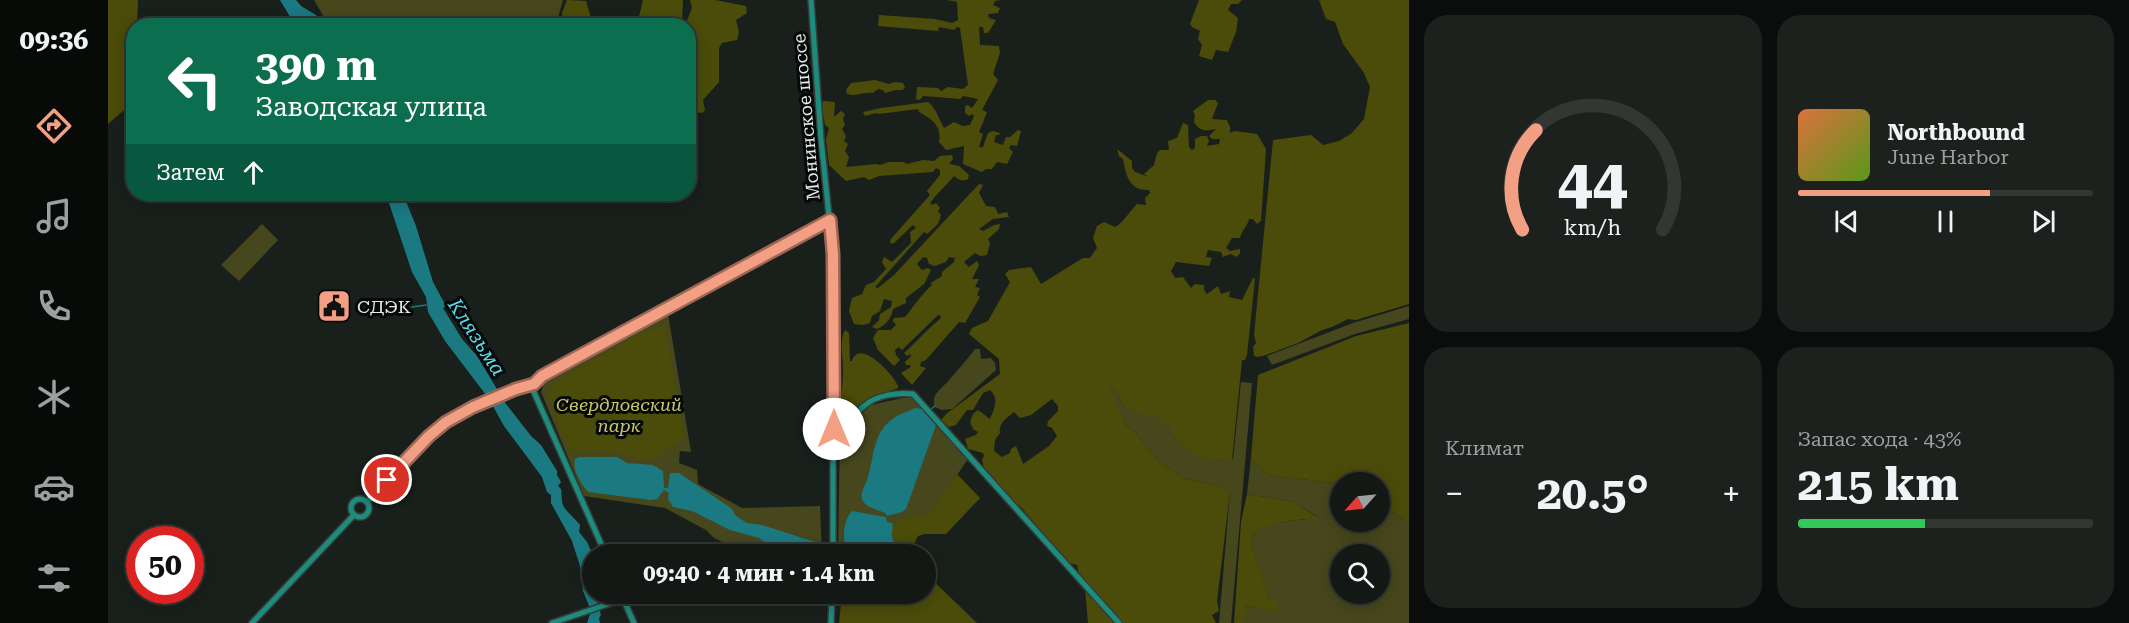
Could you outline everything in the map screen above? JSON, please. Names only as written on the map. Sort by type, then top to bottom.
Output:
[{"type":"street","name":"Монинское шоссе","points":[[811,0],[833,254],[833,544]]},
{"type":"street","points":[[367,502],[438,428],[457,414],[516,389],[534,384],[542,376],[593,347],[830,220]]},
{"type":"street","points":[[534,384],[533,390],[601,544]]},
{"type":"street","points":[[834,429],[845,424],[869,401],[897,394],[914,393],[1119,623]]},
{"type":"street","points":[[361,499],[367,502],[369,509],[367,515],[360,518],[354,515],[351,507],[353,502],[361,499]]},
{"type":"street","points":[[252,623],[354,515]]},
{"type":"street","points":[[552,623],[609,604]]},
{"type":"street","points":[[626,604],[634,623]]},
{"type":"street","points":[[831,623],[832,604]]},
{"type":"green space","points":[[108,0],[138,0],[137,18],[126,18],[126,108],[108,124]]},
{"type":"green space","points":[[314,0],[563,0],[558,18],[324,18]]},
{"type":"green space","points":[[567,0],[586,1],[591,18],[562,18]]},
{"type":"green space","points":[[643,0],[683,0],[682,18],[639,18]]},
{"type":"green space","points":[[690,0],[715,0],[746,6],[747,13],[736,20],[739,32],[737,40],[722,43],[719,48],[719,82],[703,100],[705,110],[702,113],[696,112],[696,18],[688,18],[692,8]]},
{"type":"green space","points":[[947,0],[1001,0],[995,1],[993,5],[1000,8],[998,13],[988,14],[989,18],[996,20],[988,33],[984,33],[983,27],[979,27],[980,45],[999,46],[1000,53],[993,74],[998,80],[982,110],[987,112],[979,132],[983,134],[979,147],[983,147],[988,133],[993,131],[1000,133],[996,135],[994,142],[1003,145],[1006,137],[1010,137],[1018,130],[1021,131],[1017,146],[1011,145],[1009,148],[1013,152],[1007,164],[997,162],[992,169],[982,172],[963,164],[964,146],[946,150],[939,142],[940,136],[935,124],[918,109],[865,116],[863,112],[928,102],[944,128],[954,122],[963,126],[970,125],[974,116],[965,113],[965,106],[972,108],[978,99],[963,96],[960,99],[923,96],[920,100],[916,99],[917,87],[938,88],[941,91],[948,87],[963,89],[968,85],[960,28],[957,27],[954,30],[939,27],[938,31],[878,26],[879,15],[935,19],[952,23],[958,20],[957,2]]},
{"type":"green space","points":[[1199,0],[1242,0],[1238,4],[1231,4],[1228,10],[1238,18],[1236,32],[1228,52],[1216,50],[1212,60],[1199,56],[1202,45],[1198,39],[1200,31],[1190,24]]},
{"type":"green space","points":[[1319,0],[1409,0],[1409,304],[1356,320],[1348,319],[1298,343],[1256,357],[1253,347],[1256,343],[1254,335],[1273,140],[1311,135],[1323,145],[1339,141],[1352,133],[1364,119],[1370,87],[1364,73],[1343,44],[1335,22],[1326,19]]},
{"type":"green space","points":[[875,80],[889,84],[903,83],[905,88],[885,93],[878,89],[873,93],[847,94],[846,90],[851,83]]},
{"type":"green space","points":[[1208,100],[1215,100],[1218,103],[1212,119],[1227,120],[1230,133],[1235,131],[1257,134],[1266,149],[1261,221],[1257,224],[1253,219],[1249,219],[1240,238],[1232,238],[1226,248],[1230,251],[1240,249],[1237,257],[1231,254],[1223,257],[1221,252],[1208,250],[1206,257],[1212,258],[1209,266],[1176,262],[1171,271],[1175,278],[1183,277],[1191,288],[1195,284],[1204,285],[1207,294],[1218,286],[1221,294],[1230,291],[1229,297],[1242,300],[1253,278],[1255,279],[1247,355],[1245,360],[1242,360],[1232,460],[1201,457],[1194,454],[1176,439],[1167,423],[1159,423],[1161,414],[1148,417],[1124,407],[1116,391],[1107,381],[1125,425],[1136,433],[1158,461],[1183,478],[1222,487],[1230,492],[1217,601],[1219,611],[1212,615],[1216,623],[1122,623],[1079,574],[1077,565],[1067,562],[1020,506],[984,469],[983,453],[968,449],[965,439],[978,432],[973,429],[970,422],[973,414],[978,410],[990,419],[995,404],[993,393],[990,390],[983,393],[973,410],[967,410],[956,425],[949,427],[941,420],[1000,374],[999,359],[969,334],[972,328],[988,321],[1010,282],[1005,274],[1009,270],[1031,267],[1041,284],[1083,258],[1090,258],[1097,248],[1093,238],[1097,226],[1104,222],[1117,226],[1137,204],[1146,205],[1145,198],[1150,193],[1149,190],[1137,188],[1130,181],[1117,149],[1132,161],[1132,168],[1135,172],[1149,177],[1144,174],[1154,165],[1157,153],[1160,150],[1169,150],[1168,141],[1177,138],[1183,123],[1188,125],[1189,147],[1192,150],[1195,148],[1195,139],[1201,136],[1207,136],[1209,141],[1207,146],[1219,144],[1220,139],[1212,139],[1209,136],[1216,129],[1199,128],[1194,122],[1193,111]],"holes":[[[1052,399],[1058,406],[1058,411],[1048,421],[1047,426],[1052,428],[1057,436],[1049,446],[1023,464],[1016,446],[1002,457],[994,451],[995,440],[1002,424],[1014,412],[1020,418],[1031,415]]]},
{"type":"green space","points":[[835,102],[834,117],[841,111],[845,114],[843,119],[845,125],[842,129],[846,136],[844,141],[848,144],[845,151],[849,157],[846,167],[880,165],[889,162],[907,164],[923,160],[934,161],[940,156],[952,155],[953,159],[949,164],[959,166],[969,175],[968,179],[964,180],[954,176],[933,199],[930,203],[933,205],[936,203],[940,208],[938,211],[941,215],[938,224],[927,234],[924,232],[875,287],[878,288],[894,275],[979,184],[983,185],[979,193],[986,206],[995,207],[998,214],[1007,212],[1009,217],[993,219],[979,229],[983,231],[1000,224],[999,229],[988,239],[990,243],[987,255],[980,256],[975,253],[964,262],[969,267],[977,261],[979,265],[972,279],[979,279],[975,287],[980,288],[977,295],[980,297],[965,323],[959,322],[926,360],[921,362],[920,366],[926,368],[912,385],[901,373],[911,367],[905,362],[911,354],[907,356],[904,353],[941,316],[938,315],[902,350],[899,347],[895,350],[900,360],[894,366],[878,350],[873,338],[878,330],[891,330],[896,325],[894,318],[905,317],[932,285],[931,283],[942,276],[942,272],[954,262],[955,258],[949,257],[946,262],[935,266],[929,264],[927,258],[923,257],[917,264],[922,270],[928,268],[931,270],[924,284],[906,298],[906,303],[893,309],[888,321],[877,329],[872,327],[879,320],[880,314],[891,307],[892,301],[884,299],[880,311],[872,316],[870,323],[863,325],[854,324],[849,311],[852,298],[862,294],[866,285],[874,282],[886,269],[882,262],[884,257],[892,262],[911,243],[910,232],[916,228],[913,225],[894,243],[891,244],[890,240],[930,195],[927,191],[940,175],[940,170],[936,168],[933,172],[879,176],[869,180],[864,177],[846,181],[829,165],[826,139],[829,128],[825,125],[821,103]]},
{"type":"green space","points":[[262,224],[278,240],[239,281],[221,265]]},
{"type":"green space","points":[[1409,306],[1409,319],[1355,334],[1272,365],[1267,356],[1353,323]]},
{"type":"green space","name":"Свердловский парк","points":[[668,314],[691,452],[680,451],[679,463],[697,470],[698,484],[742,508],[820,506],[822,544],[727,544],[665,508],[584,496],[541,392],[544,383]]},
{"type":"green space","points":[[1409,323],[1409,523],[1390,510],[1390,472],[1330,472],[1330,483],[1268,475],[1251,458],[1258,375],[1356,336]]},
{"type":"green space","points":[[665,325],[684,438],[650,461],[610,451],[573,452],[564,440],[548,397],[554,382],[639,334]]},
{"type":"green space","points":[[845,330],[849,333],[850,361],[862,353],[869,355],[884,367],[898,388],[866,400],[844,420],[840,416],[843,374],[842,344]]},
{"type":"green space","points":[[975,349],[980,349],[981,359],[991,358],[996,370],[952,409],[942,410],[935,407],[934,398],[938,392]]},
{"type":"green space","points":[[1106,378],[1124,407],[1161,414],[1160,423],[1167,423],[1171,427],[1175,438],[1219,460],[1233,459],[1241,382],[1252,383],[1231,623],[1219,623],[1230,492],[1222,487],[1183,478],[1158,461],[1136,433],[1125,425]]},
{"type":"green space","points":[[902,398],[915,398],[968,459],[910,544],[838,544],[840,433],[871,405]]},
{"type":"green space","points":[[1251,458],[1268,475],[1330,483],[1330,532],[1390,532],[1390,510],[1409,523],[1409,623],[1244,623],[1244,606],[1279,611],[1268,600],[1251,537],[1257,531],[1273,524],[1318,517],[1294,502],[1247,494]]},
{"type":"green space","points":[[957,474],[980,498],[946,534],[925,534],[918,536],[914,544],[898,544],[891,533],[896,523],[929,515]]},
{"type":"green space","points":[[1247,494],[1294,502],[1319,518],[1273,524],[1251,537],[1268,599],[1277,600],[1279,612],[1245,606],[1244,623],[1234,623],[1241,522]]},
{"type":"green space","points":[[936,584],[977,623],[839,623],[841,604],[936,604]]},
{"type":"green space","points":[[1085,587],[1117,623],[1088,623]]},
{"type":"water","points":[[280,0],[296,0],[317,18],[291,18]]},
{"type":"water","points":[[388,201],[406,201],[433,282],[446,306],[443,308],[462,339],[477,356],[506,404],[541,445],[557,471],[561,482],[558,486],[561,489],[563,505],[580,525],[579,532],[588,544],[582,544],[582,583],[580,566],[572,541],[551,503],[551,495],[547,492],[542,477],[504,426],[489,399],[445,341],[428,312],[426,297],[412,272]]},
{"type":"water","points":[[915,408],[923,409],[936,425],[906,509],[887,516],[863,502],[862,491],[880,433],[892,419]]},
{"type":"water","points":[[617,457],[627,463],[653,465],[663,471],[664,488],[668,488],[670,473],[679,473],[731,508],[736,516],[747,523],[762,525],[818,543],[766,543],[759,538],[730,530],[692,511],[673,507],[668,499],[669,493],[664,490],[657,499],[651,500],[588,492],[575,468],[575,459]]},
{"type":"water","points":[[852,511],[886,517],[887,522],[892,523],[892,537],[895,544],[845,544],[844,531]]},
{"type":"water","points":[[588,604],[598,604],[601,615],[600,623],[587,623],[591,611]]},
{"type":"waterway","points":[[412,307],[426,305]]},
{"type":"waterway","points":[[930,410],[935,406]]},
{"type":"waterway","points":[[818,543],[829,544]]},
{"type":"place","name":"СДЭК","points":[[334,306]]},
{"type":"route","points":[[387,480],[429,436],[457,414],[516,389],[534,384],[537,379],[609,338],[830,220],[833,254],[834,429]]},
{"type":"water label","name":"Клязьма","points":[[477,337]]}]
